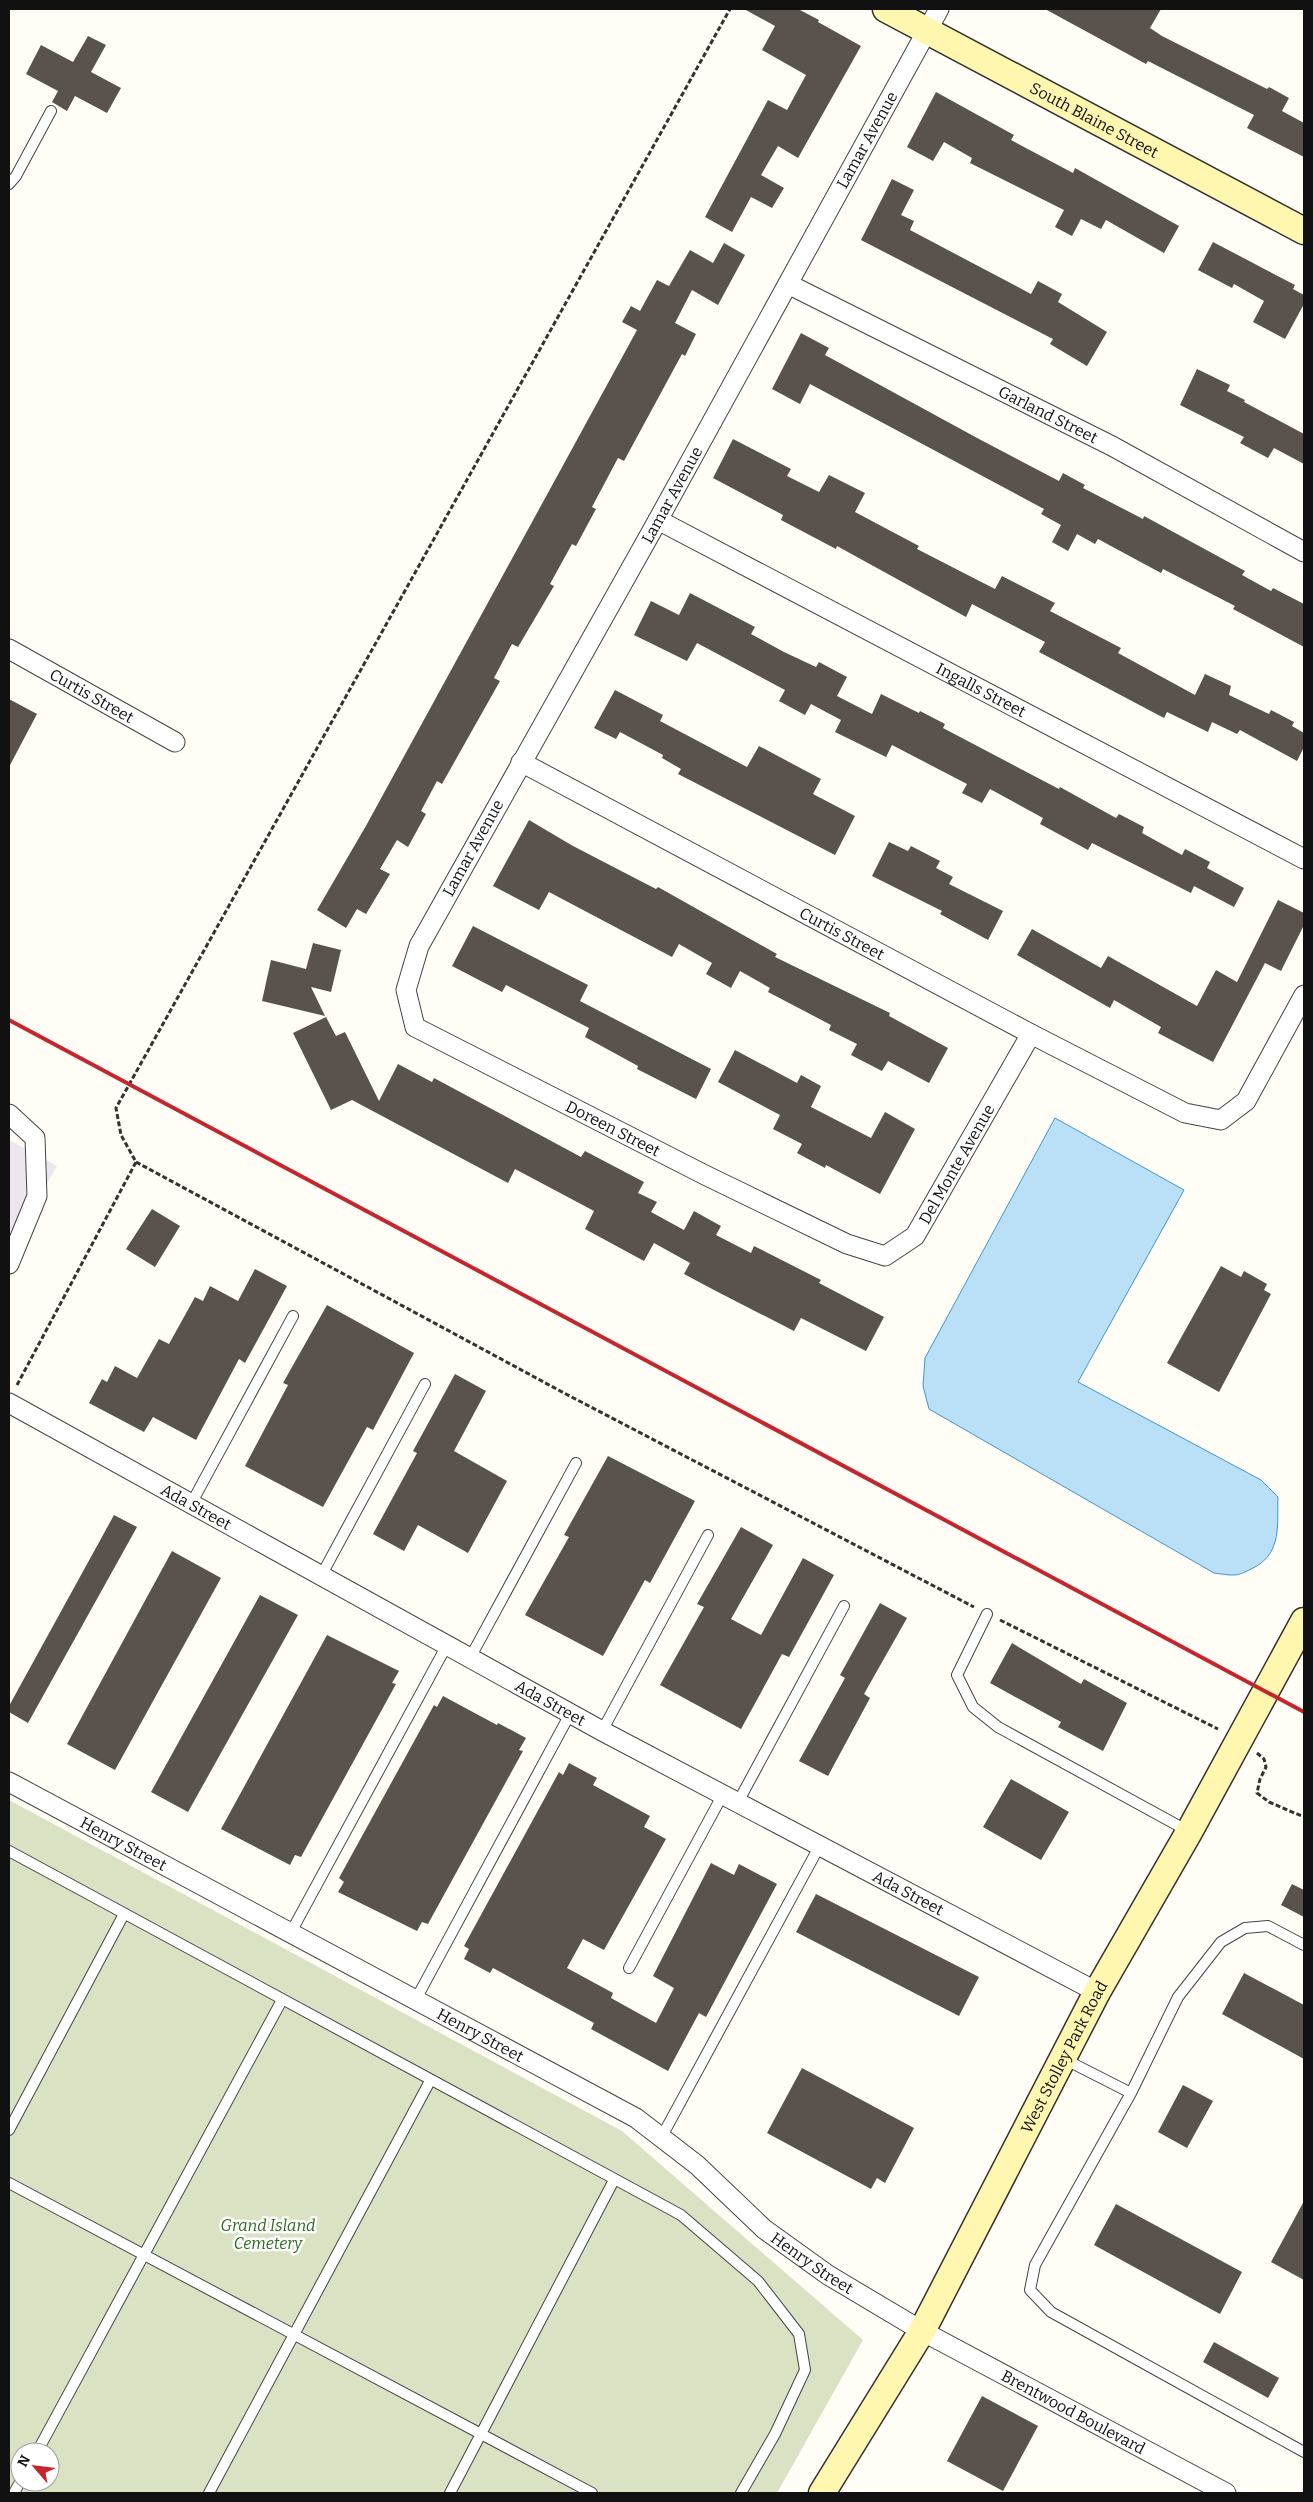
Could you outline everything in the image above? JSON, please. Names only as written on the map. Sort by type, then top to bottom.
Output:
[{"type":"main road","name":"South Blaine Street","points":[[886,9],[933,20],[1304,231]]},
{"type":"main road","name":"West Stolley Park Road","points":[[822,2493],[922,2331],[1097,1992],[1189,1832],[1304,1621]]},
{"type":"street","name":"Lamar Avenue","points":[[408,983],[419,946],[658,520],[933,20]]},
{"type":"street","name":"Garland Street","points":[[788,284],[1112,446],[1304,552]]},
{"type":"street","name":"Ingalls Street","points":[[658,520],[1304,859]]},
{"type":"street","name":"Curtis Street","points":[[9,649],[175,742]]},
{"type":"street","name":"Curtis Street","points":[[521,762],[1031,1034],[1184,1113],[1221,1120],[1246,1101],[1304,995]]},
{"type":"street","name":"Doreen Street","points":[[408,983],[406,990],[415,1027],[705,1175],[854,1246]]},
{"type":"street","name":"Del Monte Avenue","points":[[854,1246],[885,1256],[915,1236],[1031,1034]]},
{"type":"street","points":[[9,1114],[35,1138],[37,1196],[9,1264]]},
{"type":"street","name":"Ada Street","points":[[11,1398],[191,1504],[570,1714],[1097,1992]]},
{"type":"street","name":"Henry Street","points":[[9,1782],[414,2001],[636,2118],[697,2165],[764,2229],[828,2275],[922,2331]]},
{"type":"street","name":"Brentwood Boulevard","points":[[922,2331],[1226,2493]]},
{"type":"lane","points":[[9,184],[16,176],[50,111]]},
{"type":"lane","points":[[191,1504],[293,1316]]},
{"type":"lane","points":[[321,1576],[425,1384]]},
{"type":"lane","points":[[470,1658],[576,1463]]},
{"type":"lane","points":[[602,1731],[708,1535]]},
{"type":"lane","points":[[629,1968],[844,1606]]},
{"type":"lane","points":[[987,1614],[957,1675],[973,1707],[998,1727],[1189,1832]]},
{"type":"lane","points":[[290,1934],[447,1645]]},
{"type":"lane","points":[[414,2001],[570,1714]]},
{"type":"lane","points":[[662,2138],[819,1847]]},
{"type":"lane","points":[[9,1851],[430,2081],[681,2215],[758,2281],[799,2334],[804,2370],[775,2434],[741,2493]]},
{"type":"lane","points":[[9,2130],[124,1914]]},
{"type":"lane","points":[[1304,1946],[1268,1926],[1245,1928],[1221,1942],[1178,1997],[1131,2093],[1035,2265],[1030,2290],[1051,2312],[1304,2452]]},
{"type":"lane","points":[[42,2442],[282,2000]]},
{"type":"lane","points":[[1063,2059],[1131,2093]]},
{"type":"lane","points":[[208,2493],[430,2081]]},
{"type":"lane","points":[[450,2493],[614,2180]]},
{"type":"lane","points":[[9,2183],[592,2493]]},
{"type":"path","points":[[730,9],[116,1108],[121,1134],[136,1162],[564,1393],[987,1614],[1240,1740],[1264,1759],[1266,1768],[1260,1779],[1257,1793],[1268,1802],[1304,1817]]},
{"type":"path","points":[[11,1398],[136,1162]]},
{"type":"shaded area","points":[[9,1140],[57,1166],[9,1250]]},
{"type":"green space","name":"Grand Island Cemetery","points":[[9,1800],[622,2131],[863,2340],[777,2493],[9,2493]]},
{"type":"water","points":[[1055,1118],[1184,1190],[1078,1382],[1261,1480],[1278,1497],[1276,1536],[1270,1554],[1264,1561],[1244,1573],[1232,1575],[1214,1573],[929,1409],[923,1386],[925,1358]]},
{"type":"building","points":[[744,9],[798,9],[861,46],[798,158],[778,146],[761,175],[784,188],[772,208],[751,197],[732,232],[705,217],[768,100],[787,110],[806,75],[762,50],[775,26]]},
{"type":"building","points":[[1045,9],[1161,9],[1150,28],[1162,36],[1267,89],[1269,87],[1289,98],[1282,111],[1304,123],[1304,157],[1247,128],[1254,115],[1148,61],[1146,64]]},
{"type":"building","points":[[88,36],[106,45],[91,72],[121,88],[107,113],[75,96],[67,111],[52,102],[58,91],[26,74],[41,45],[73,62]]},
{"type":"building","points":[[936,92],[1014,135],[1011,140],[1073,173],[1075,168],[1179,226],[1164,253],[1106,220],[1101,229],[1081,219],[1072,236],[1055,227],[1064,210],[970,163],[972,158],[944,142],[933,161],[907,147]]},
{"type":"building","points":[[892,179],[914,190],[901,215],[914,221],[910,230],[1031,294],[1038,281],[1062,294],[1058,302],[1107,332],[1087,366],[1050,344],[1053,339],[861,240]]},
{"type":"building","points":[[1213,242],[1295,285],[1293,289],[1304,295],[1304,304],[1285,339],[1253,322],[1264,301],[1234,284],[1232,288],[1198,270]]},
{"type":"building","points":[[724,243],[745,255],[718,305],[692,290],[675,323],[696,334],[685,356],[682,354],[624,461],[618,458],[592,507],[596,509],[576,546],[572,544],[550,584],[554,586],[518,647],[512,644],[494,678],[500,681],[442,784],[437,781],[421,811],[426,814],[408,847],[397,840],[380,869],[390,874],[366,914],[357,909],[346,928],[317,910],[367,824],[637,330],[622,322],[631,306],[640,311],[657,280],[669,286],[690,250],[713,263]]},
{"type":"building","points":[[801,333],[829,348],[825,355],[979,439],[1059,481],[1063,473],[1085,485],[1083,488],[1143,519],[1144,516],[1245,571],[1242,575],[1271,591],[1273,588],[1304,604],[1304,647],[1233,609],[1235,606],[1163,569],[1161,573],[1098,539],[1095,544],[1077,534],[1068,551],[1052,542],[1061,525],[1041,514],[1044,509],[810,384],[800,404],[772,389]]},
{"type":"building","points":[[1197,369],[1230,385],[1227,391],[1245,400],[1244,402],[1304,434],[1304,464],[1274,448],[1268,458],[1240,443],[1244,437],[1180,405]]},
{"type":"building","points":[[733,439],[791,469],[787,476],[819,492],[829,475],[865,493],[855,512],[919,546],[917,549],[995,589],[1002,576],[1055,603],[1050,611],[1121,648],[1118,653],[1195,695],[1205,674],[1231,686],[1229,695],[1269,714],[1271,710],[1294,722],[1292,726],[1304,733],[1304,747],[1297,761],[1240,730],[1237,734],[1212,722],[1208,732],[1167,712],[1164,718],[1039,652],[1045,642],[972,604],[966,617],[837,546],[836,549],[781,520],[783,515],[713,478]]},
{"type":"building","points":[[690,593],[755,627],[751,634],[784,652],[816,667],[819,662],[847,677],[837,696],[872,714],[881,694],[919,713],[920,711],[945,724],[943,728],[1059,789],[1060,787],[1116,818],[1119,814],[1144,827],[1142,833],[1182,855],[1185,849],[1210,862],[1207,868],[1244,888],[1234,907],[1194,886],[1191,893],[1092,843],[1088,850],[1040,824],[1043,818],[990,789],[982,803],[962,793],[967,784],[892,745],[886,757],[835,732],[841,720],[811,704],[805,715],[779,701],[785,690],[697,643],[687,661],[634,635],[651,601],[679,615]]},
{"type":"building","points":[[615,690],[663,715],[660,721],[747,767],[759,746],[821,779],[813,794],[855,816],[835,855],[678,774],[681,769],[662,758],[663,755],[620,732],[616,739],[594,728]]},
{"type":"building","points":[[9,699],[37,714],[9,767]]},
{"type":"building","points":[[529,820],[573,846],[656,889],[658,887],[777,954],[775,957],[890,1013],[889,1016],[948,1048],[929,1083],[888,1061],[882,1071],[851,1055],[857,1044],[829,1030],[831,1025],[768,992],[770,988],[740,971],[731,988],[706,974],[712,963],[679,944],[672,957],[549,892],[539,910],[493,886]]},
{"type":"building","points":[[889,842],[908,851],[911,846],[940,861],[936,868],[953,877],[949,884],[1003,911],[988,940],[940,914],[942,911],[872,876]]},
{"type":"building","points":[[1278,900],[1304,913],[1304,925],[1281,971],[1265,963],[1213,1062],[1158,1033],[1161,1027],[1114,1000],[1110,1008],[1017,955],[1032,929],[1101,968],[1108,956],[1197,1006],[1216,970],[1237,982]]},
{"type":"building","points":[[473,926],[588,985],[580,1001],[711,1069],[696,1099],[637,1069],[638,1066],[585,1037],[589,1028],[506,985],[502,992],[452,966]]},
{"type":"building","points":[[313,943],[341,950],[331,992],[311,987],[325,1016],[262,1001],[271,960],[306,969]]},
{"type":"building","points":[[326,1017],[336,1036],[345,1032],[379,1101],[398,1064],[432,1082],[434,1078],[581,1157],[585,1151],[644,1182],[638,1193],[657,1202],[651,1212],[684,1230],[694,1211],[721,1226],[716,1235],[751,1253],[754,1246],[821,1280],[819,1283],[884,1317],[866,1351],[801,1318],[794,1331],[684,1274],[690,1263],[654,1243],[644,1261],[585,1229],[594,1211],[515,1169],[508,1183],[352,1100],[331,1110],[293,1033]]},
{"type":"building","points":[[735,1050],[797,1083],[801,1075],[821,1086],[811,1107],[871,1138],[885,1112],[915,1129],[880,1194],[826,1165],[825,1168],[797,1153],[802,1144],[773,1129],[780,1115],[718,1082]]},
{"type":"building","points":[[152,1209],[180,1226],[155,1267],[126,1249]]},
{"type":"building","points":[[1221,1266],[1241,1277],[1244,1271],[1267,1284],[1264,1290],[1271,1294],[1219,1392],[1167,1363]]},
{"type":"building","points":[[255,1269],[287,1286],[245,1363],[239,1359],[196,1440],[153,1417],[144,1432],[89,1403],[102,1379],[107,1382],[115,1366],[137,1378],[159,1339],[169,1344],[195,1297],[203,1301],[210,1286],[238,1301]]},
{"type":"building","points":[[327,1305],[414,1353],[373,1430],[367,1427],[323,1507],[245,1466],[288,1385],[283,1383]]},
{"type":"building","points":[[455,1374],[486,1391],[454,1451],[507,1481],[468,1553],[418,1525],[404,1551],[373,1534],[417,1453],[413,1451]]},
{"type":"building","points":[[608,1456],[695,1501],[650,1583],[645,1580],[603,1656],[525,1615],[569,1537],[564,1535]]},
{"type":"building","points":[[114,1515],[137,1527],[28,1723],[9,1712],[9,1706]]},
{"type":"building","points":[[741,1527],[773,1545],[731,1619],[761,1635],[803,1558],[834,1575],[789,1657],[782,1654],[741,1729],[660,1685],[704,1607],[697,1604]]},
{"type":"building","points":[[172,1551],[221,1578],[115,1770],[67,1744]]},
{"type":"building","points":[[260,1595],[298,1615],[188,1812],[151,1792]]},
{"type":"building","points":[[880,1603],[907,1618],[864,1694],[870,1698],[828,1776],[799,1761],[845,1678],[840,1675]]},
{"type":"building","points":[[327,1635],[399,1671],[392,1683],[396,1684],[301,1857],[295,1855],[290,1865],[221,1829]]},
{"type":"building","points":[[1012,1643],[1081,1684],[1084,1679],[1127,1703],[1103,1751],[1058,1727],[1061,1722],[990,1683]]},
{"type":"building","points":[[443,1696],[526,1738],[519,1750],[523,1751],[428,1924],[422,1922],[417,1931],[338,1892],[344,1882],[339,1878],[434,1705],[437,1707]]},
{"type":"building","points":[[569,1763],[597,1778],[593,1785],[650,1816],[644,1827],[666,1839],[604,1950],[583,1939],[567,1968],[613,1993],[611,1998],[656,2023],[674,1988],[653,1976],[711,1863],[734,1875],[739,1864],[777,1884],[706,2017],[699,2013],[668,2071],[591,2029],[594,2023],[493,1968],[490,1973],[464,1959],[469,1949],[464,1946],[559,1772],[563,1775]]},
{"type":"building","points":[[1011,1779],[1069,1812],[1041,1860],[983,1827]]},
{"type":"building","points":[[1292,1884],[1304,1890],[1304,1917],[1281,1905]]},
{"type":"building","points":[[816,1894],[979,1977],[959,2016],[796,1932]]},
{"type":"building","points":[[1244,1973],[1304,2005],[1304,2059],[1222,2014]]},
{"type":"building","points":[[802,2068],[914,2128],[885,2183],[877,2178],[871,2189],[767,2133]]},
{"type":"building","points":[[1183,2085],[1213,2101],[1187,2148],[1158,2132]]},
{"type":"building","points":[[1304,2201],[1304,2280],[1271,2262]]},
{"type":"building","points":[[1116,2204],[1242,2272],[1220,2314],[1094,2245]]},
{"type":"building","points":[[1214,2342],[1279,2378],[1268,2398],[1203,2362]]},
{"type":"building","points":[[982,2396],[1038,2426],[1003,2491],[947,2461]]},
{"type":"railway","points":[[9,1020],[1304,1712]]}]
